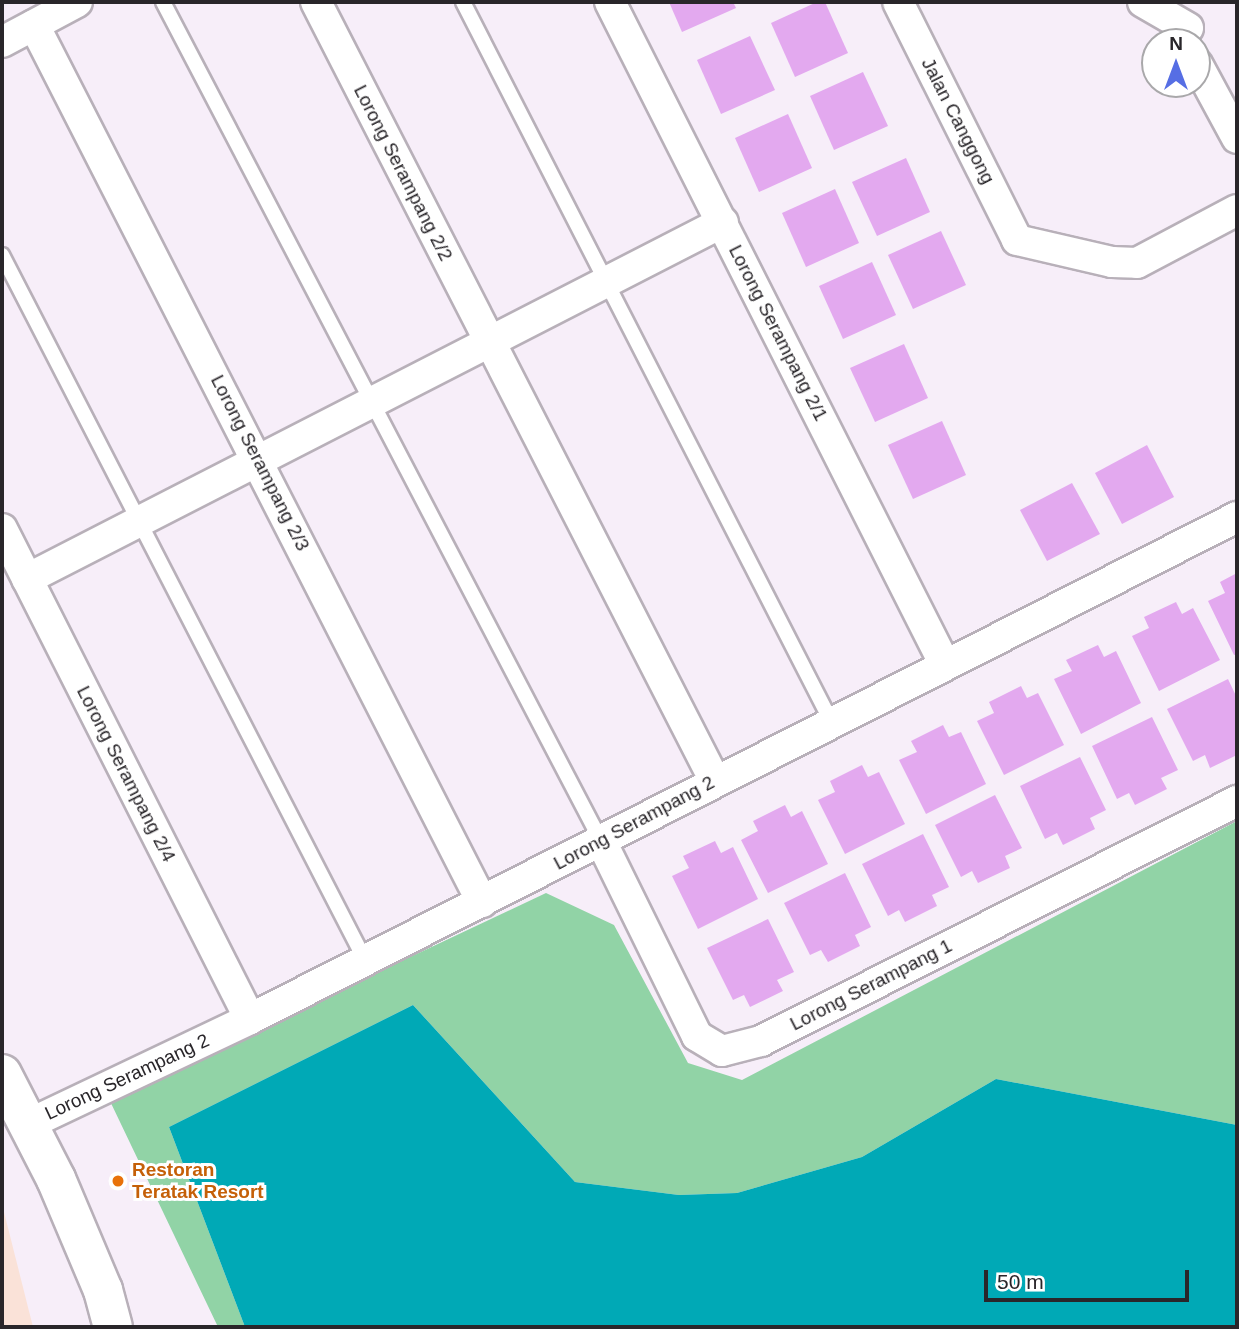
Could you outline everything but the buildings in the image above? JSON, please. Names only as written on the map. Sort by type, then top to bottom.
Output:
[{"type":"main road","points":[[2,1074],[29,1124],[103,1290],[113,1327]]},
{"type":"street","points":[[2,42],[77,2]]},
{"type":"street","name":"Lorong Serampang 2/2","points":[[316,2],[715,781]]},
{"type":"street","name":"Lorong Serampang 2/1","points":[[610,2],[945,665]]},
{"type":"street","name":"Jalan Canggong","points":[[898,2],[1017,240],[1112,262],[1137,263],[1237,210]]},
{"type":"street","points":[[1143,2],[1191,24]]},
{"type":"street","name":"Lorong Serampang 2/3","points":[[34,25],[260,461],[482,901]]},
{"type":"street","points":[[1211,90],[1237,138]]},
{"type":"street","points":[[27,579],[375,404],[723,222]]},
{"type":"street","name":"Lorong Serampang 2","points":[[29,1124],[250,1019],[831,721],[1237,517]]},
{"type":"street","name":"Lorong Serampang 2/4","points":[[2,529],[250,1019]]},
{"type":"street","name":"Lorong Serampang 1","points":[[601,841],[697,1036],[722,1051],[761,1041],[1237,800]]},
{"type":"lane","points":[[163,2],[601,841]]},
{"type":"lane","points":[[463,2],[603,284],[831,721]]},
{"type":"lane","points":[[2,255],[365,960]]},
{"type":"shaded area","points":[[2,1209],[4,1212],[33,1327],[2,1327]]},
{"type":"green space","points":[[1237,821],[1237,1125],[996,1079],[862,1157],[737,1193],[679,1195],[575,1182],[413,1005],[169,1127],[245,1327],[218,1327],[109,1099],[546,893],[614,925],[688,1063],[742,1080]]},
{"type":"water","points":[[413,1005],[575,1182],[679,1195],[737,1193],[862,1157],[996,1079],[1237,1125],[1237,1327],[245,1327],[169,1127]]},
{"type":"place","name":"Restoran Teratak Resort","points":[[118,1181]]}]
